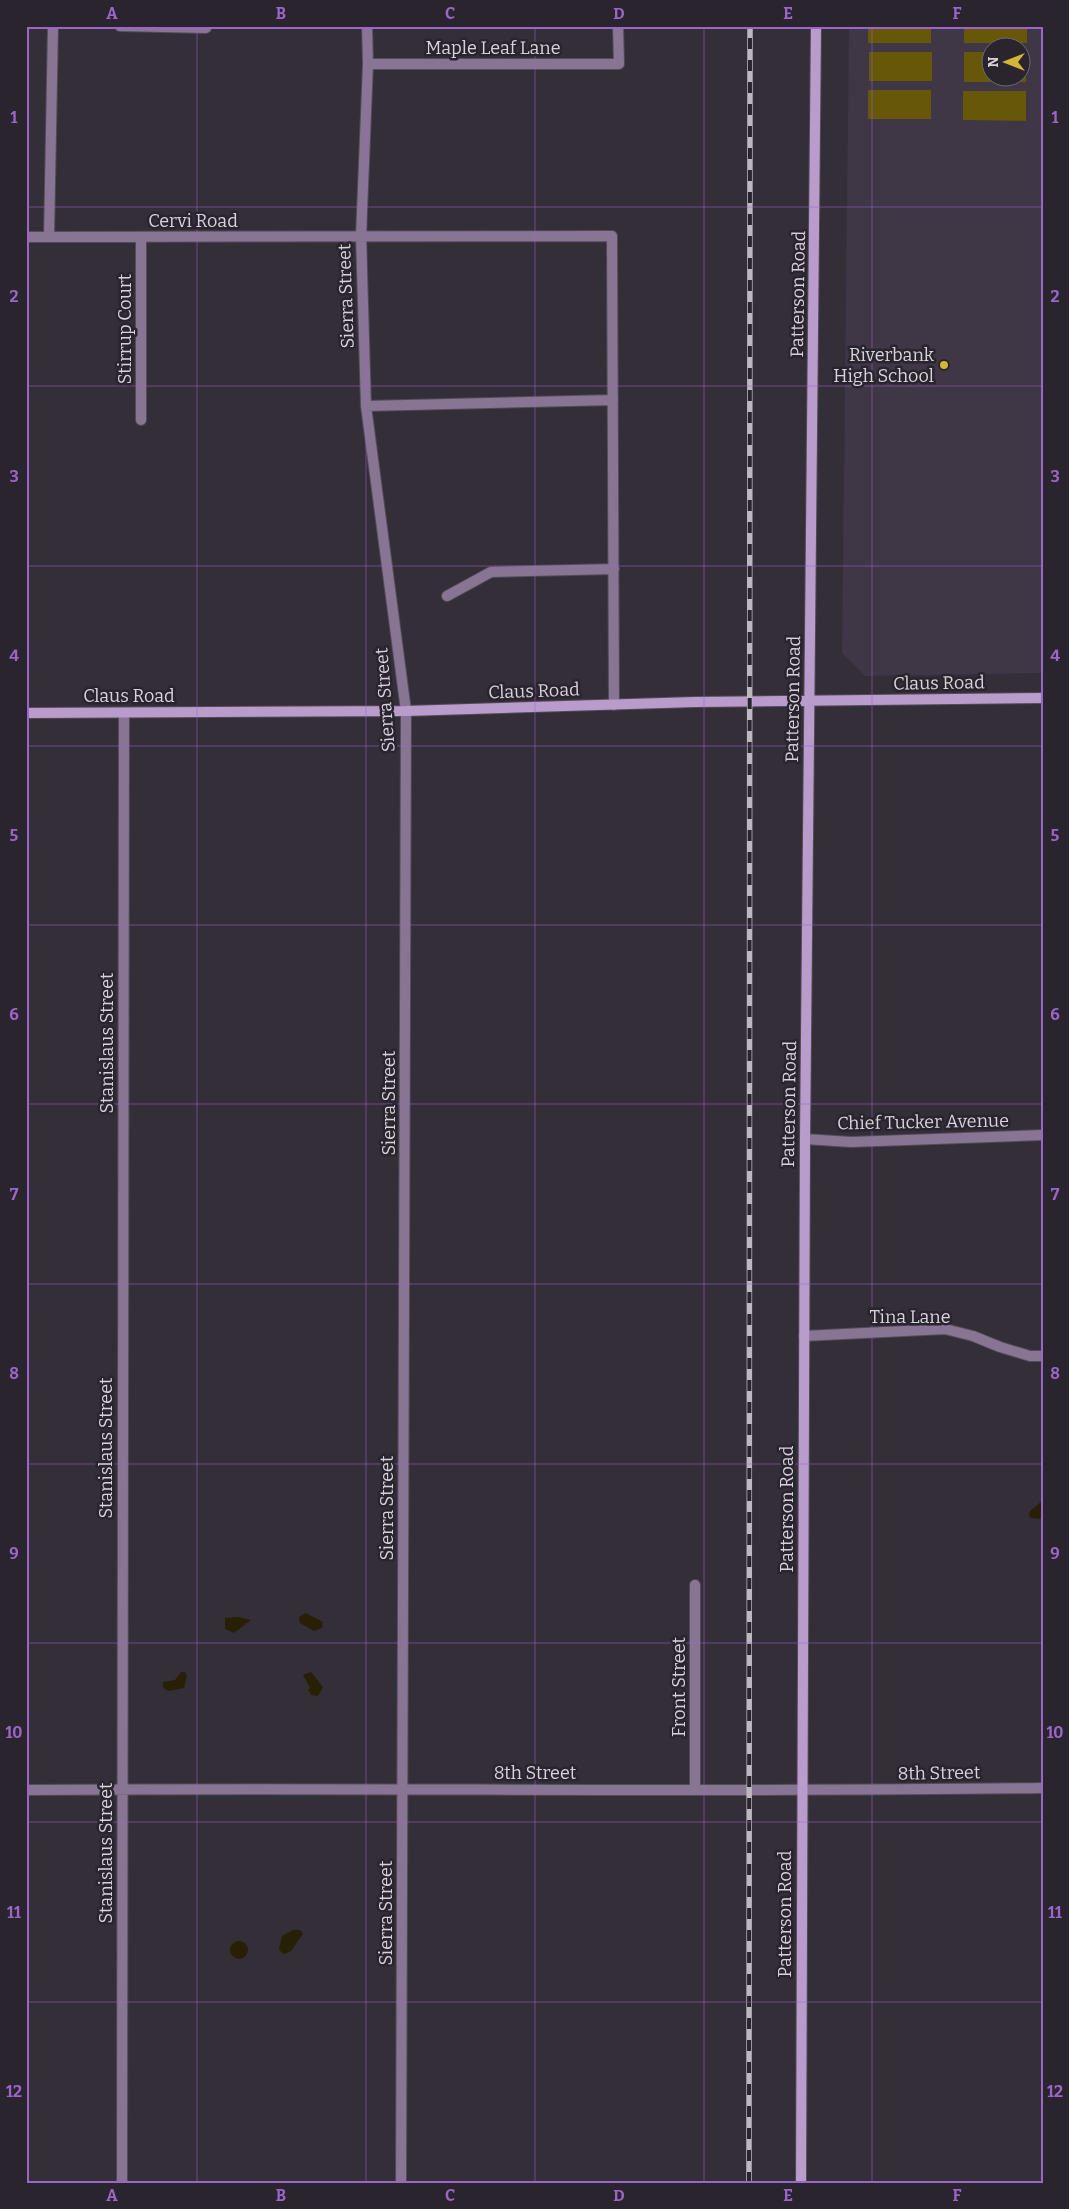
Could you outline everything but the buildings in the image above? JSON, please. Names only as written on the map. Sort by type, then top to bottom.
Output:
[{"type":"main road","name":"Patterson Road","points":[[801,2183],[804,1139],[816,26]]},
{"type":"main road","name":"Claus Road","points":[[26,713],[406,711],[614,704],[1043,698]]},
{"type":"street","points":[[49,237],[53,26]]},
{"type":"street","points":[[120,26],[206,28]]},
{"type":"street","name":"Sierra Street","points":[[367,26],[368,64],[361,236],[366,406],[406,711],[401,2183]]},
{"type":"street","name":"Maple Leaf Lane","points":[[368,64],[619,64],[618,26]]},
{"type":"street","name":"Cervi Road","points":[[26,237],[612,236],[613,400]]},
{"type":"street","name":"Stirrup Court","points":[[141,237],[141,420]]},
{"type":"street","points":[[366,406],[613,400],[614,704]]},
{"type":"street","points":[[447,596],[491,572],[614,570]]},
{"type":"street","name":"Stanislaus Street","points":[[122,2183],[124,713]]},
{"type":"street","name":"Chief Tucker Avenue","points":[[804,1139],[851,1142],[1043,1135]]},
{"type":"street","name":"Tina Lane","points":[[804,1336],[945,1329],[973,1336],[1030,1356],[1043,1356]]},
{"type":"street","name":"Front Street","points":[[695,1585],[696,1789]]},
{"type":"street","name":"8th Street","points":[[26,1790],[696,1789],[831,1791],[1043,1788]]},
{"type":"shaded area","name":"Riverbank High School","points":[[849,26],[1043,26],[1043,673],[865,676],[842,653]]},
{"type":"shaded area","points":[[868,26],[931,26],[931,43],[868,43]]},
{"type":"shaded area","points":[[964,26],[1027,26],[1027,38],[982,38],[982,43],[964,43]]},
{"type":"shaded area","points":[[869,52],[932,52],[932,81],[869,81]]},
{"type":"shaded area","points":[[964,52],[982,52],[982,82],[964,82]]},
{"type":"shaded area","points":[[868,90],[931,90],[931,119],[868,119]]},
{"type":"shaded area","points":[[963,91],[1026,91],[1026,121],[963,120]]},
{"type":"shaded area","points":[[1043,1502],[1043,1519],[1031,1518],[1029,1516],[1030,1511]]},
{"type":"shaded area","points":[[306,1613],[323,1622],[322,1628],[314,1631],[300,1623],[299,1617]]},
{"type":"shaded area","points":[[238,1617],[251,1620],[234,1633],[225,1629],[225,1618]]},
{"type":"shaded area","points":[[181,1672],[185,1672],[187,1676],[184,1688],[169,1691],[163,1688],[163,1682],[175,1680]]},
{"type":"shaded area","points":[[311,1672],[323,1687],[318,1696],[311,1695],[308,1690],[310,1688],[303,1675]]},
{"type":"shaded area","points":[[293,1930],[300,1930],[303,1934],[291,1951],[285,1954],[282,1953],[279,1949],[282,1936]]},
{"type":"shaded area","points":[[235,1941],[243,1941],[248,1946],[246,1957],[235,1959],[230,1954],[230,1946]]},
{"type":"railway","points":[[749,2183],[750,26]]},
{"type":"place","name":"Riverbank High School","points":[[944,365]]}]
